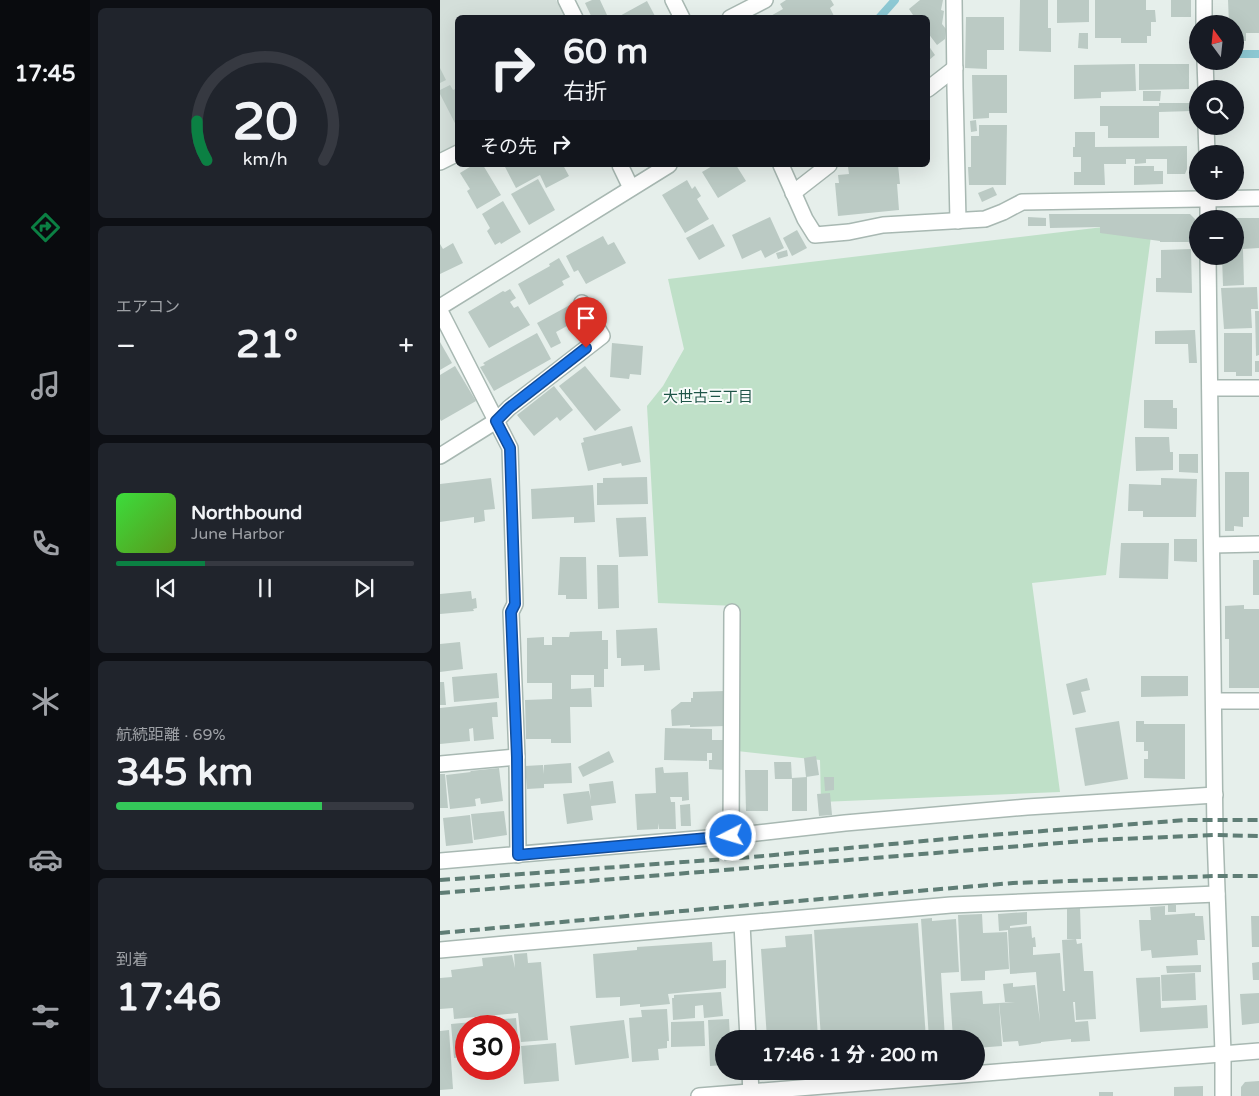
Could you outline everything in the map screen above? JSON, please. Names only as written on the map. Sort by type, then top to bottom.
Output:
[{"type":"street","points":[[566,0],[574,15]]},
{"type":"street","points":[[673,0],[680,15]]},
{"type":"street","points":[[736,15],[765,0]]},
{"type":"street","points":[[954,0],[958,221]]},
{"type":"street","points":[[1204,0],[1204,15]]},
{"type":"street","points":[[930,87],[955,68]]},
{"type":"street","points":[[440,162],[455,154]]},
{"type":"street","points":[[621,167],[631,188]]},
{"type":"street","points":[[440,307],[666,167]]},
{"type":"street","points":[[782,167],[805,219],[816,235],[883,226],[985,219],[1022,202],[1189,196]]},
{"type":"street","points":[[794,193],[826,167]]},
{"type":"street","points":[[1244,197],[1259,198]]},
{"type":"street","points":[[1208,265],[1215,795],[1224,1054],[1223,1096]]},
{"type":"street","points":[[440,456],[496,421],[509,408],[602,336],[582,303]]},
{"type":"street","points":[[440,311],[510,448],[515,604],[511,612],[517,757],[518,855]]},
{"type":"street","points":[[1210,388],[1259,388]]},
{"type":"street","points":[[1212,545],[1259,544]]},
{"type":"street","points":[[731,836],[732,612]]},
{"type":"street","points":[[1214,701],[1259,701]]},
{"type":"street","points":[[440,764],[517,757]]},
{"type":"street","points":[[440,861],[731,836],[845,823],[1027,807],[1215,795]]},
{"type":"street","points":[[440,950],[951,905],[1217,894]]},
{"type":"street","points":[[742,924],[748,1030]]},
{"type":"street","points":[[699,1096],[751,1094],[1259,1051]]},
{"type":"street","points":[[750,1080],[751,1094]]},
{"type":"shaded area","points":[[440,0],[556,0],[564,15],[455,15],[455,147],[440,155]]},
{"type":"green space","points":[[1153,221],[1106,575],[1032,583],[1060,792],[821,802],[820,760],[737,751],[738,606],[658,603],[647,406],[663,386],[684,349],[668,279]]},
{"type":"building","points":[[592,0],[600,0],[607,15],[591,15],[585,3]]},
{"type":"building","points":[[786,0],[831,0],[834,5],[830,8],[834,15],[772,15],[783,9],[780,4]]},
{"type":"building","points":[[920,0],[943,0],[941,10],[944,11],[942,24],[946,29],[945,39],[937,45],[930,36],[930,15],[913,15],[909,9]]},
{"type":"building","points":[[1020,0],[1048,0],[1048,28],[1051,28],[1051,52],[1019,51]]},
{"type":"building","points":[[1057,0],[1089,0],[1089,22],[1057,23]]},
{"type":"building","points":[[1095,0],[1146,0],[1146,10],[1155,10],[1156,22],[1151,22],[1151,36],[1147,36],[1147,43],[1121,43],[1121,38],[1095,38]]},
{"type":"building","points":[[1171,0],[1191,0],[1191,15],[1189,17],[1171,17]]},
{"type":"building","points":[[1228,0],[1259,0],[1259,33],[1246,33],[1246,41],[1244,41],[1244,15],[1229,15]]},
{"type":"building","points":[[647,1],[654,15],[621,15]]},
{"type":"building","points":[[966,17],[1004,17],[1004,50],[987,50],[987,69],[965,68]]},
{"type":"building","points":[[1079,33],[1088,33],[1088,49],[1078,48]]},
{"type":"building","points":[[930,48],[935,55],[930,59]]},
{"type":"building","points":[[1135,64],[1136,91],[1101,92],[1101,98],[1074,99],[1074,65]]},
{"type":"building","points":[[1139,64],[1189,64],[1189,89],[1139,90]]},
{"type":"building","points":[[440,68],[446,80],[440,83]]},
{"type":"building","points":[[972,75],[1007,75],[1007,113],[989,113],[989,118],[973,119]]},
{"type":"building","points":[[450,85],[453,90],[455,89],[455,123],[440,94],[440,90]]},
{"type":"building","points":[[1143,91],[1161,91],[1160,101],[1143,101]]},
{"type":"building","points":[[1159,103],[1189,103],[1189,111],[1159,112],[1159,138],[1108,138],[1108,126],[1100,126],[1100,106],[1159,106]]},
{"type":"building","points":[[976,120],[977,131],[971,132],[970,121]]},
{"type":"building","points":[[979,125],[1007,125],[1006,185],[969,185],[968,167],[971,167],[971,136],[979,136]]},
{"type":"building","points":[[1075,132],[1095,132],[1095,147],[1187,146],[1187,169],[1185,174],[1167,174],[1167,159],[1146,159],[1146,163],[1135,164],[1135,159],[1126,159],[1126,164],[1104,164],[1105,185],[1074,185],[1074,172],[1081,172],[1081,157],[1073,157]]},
{"type":"building","points":[[1134,166],[1154,166],[1154,171],[1163,171],[1163,184],[1134,185]]},
{"type":"building","points":[[470,167],[484,167],[501,195],[477,209],[467,191],[470,189],[460,173]]},
{"type":"building","points":[[505,167],[564,167],[569,176],[546,188],[540,175],[516,188]]},
{"type":"building","points":[[711,167],[737,167],[746,181],[718,198],[702,172]]},
{"type":"building","points":[[848,167],[898,167],[900,184],[897,184],[899,210],[838,216],[835,183],[839,183],[838,175],[849,174]]},
{"type":"building","points":[[538,179],[555,210],[529,225],[511,194]]},
{"type":"building","points":[[687,180],[692,189],[695,186],[701,196],[697,199],[709,219],[685,233],[662,195]]},
{"type":"building","points":[[993,187],[997,195],[982,202],[978,193]]},
{"type":"building","points":[[503,201],[521,232],[501,244],[500,242],[495,245],[487,231],[490,228],[482,214]]},
{"type":"building","points":[[1049,214],[1189,214],[1189,242],[1160,242],[1100,233],[1100,227],[1050,228]]},
{"type":"building","points":[[770,217],[784,248],[765,258],[761,250],[742,259],[732,235]]},
{"type":"building","points":[[1028,217],[1046,218],[1046,226],[1028,226]]},
{"type":"building","points":[[1244,218],[1259,218],[1259,248],[1244,249]]},
{"type":"building","points":[[713,224],[725,246],[699,260],[686,238]]},
{"type":"building","points":[[797,230],[807,248],[792,256],[783,238]]},
{"type":"building","points":[[603,236],[608,245],[614,242],[626,263],[586,284],[578,270],[574,272],[566,256]]},
{"type":"building","points":[[453,243],[463,263],[440,274],[440,244],[443,249]]},
{"type":"building","points":[[1189,249],[1192,293],[1156,292],[1156,278],[1161,278],[1161,250]]},
{"type":"building","points":[[787,250],[788,256],[778,259],[776,253]]},
{"type":"building","points":[[559,258],[570,277],[562,281],[564,285],[529,305],[518,284],[550,266],[549,264]]},
{"type":"building","points":[[1222,265],[1243,265],[1244,285],[1223,286]]},
{"type":"building","points":[[1257,287],[1258,309],[1251,309],[1252,328],[1224,329],[1221,288]]},
{"type":"building","points":[[510,289],[516,298],[510,302],[514,308],[518,306],[530,325],[489,348],[468,312],[503,291],[505,292]]},
{"type":"building","points":[[570,305],[578,320],[556,332],[561,343],[551,348],[537,323]]},
{"type":"building","points":[[1255,311],[1259,311],[1259,355],[1256,356]]},
{"type":"building","points":[[1195,330],[1197,363],[1189,363],[1188,344],[1155,344],[1155,331]]},
{"type":"building","points":[[537,333],[551,359],[494,391],[480,367],[485,365],[483,363]]},
{"type":"building","points":[[1224,333],[1252,333],[1252,376],[1236,376],[1236,372],[1224,372]]},
{"type":"building","points":[[440,342],[452,363],[440,370]]},
{"type":"building","points":[[612,343],[643,346],[641,375],[630,374],[629,379],[610,377]]},
{"type":"building","points":[[1255,361],[1259,361],[1259,372],[1255,372]]},
{"type":"building","points":[[455,366],[476,401],[441,421],[440,375]]},
{"type":"building","points":[[585,366],[621,410],[595,431],[559,386]]},
{"type":"building","points":[[554,386],[573,410],[560,421],[557,417],[534,436],[517,415]]},
{"type":"building","points":[[1144,400],[1173,400],[1173,408],[1177,408],[1177,429],[1144,428]]},
{"type":"building","points":[[632,426],[641,462],[622,466],[621,463],[588,471],[581,443],[584,442],[583,438]]},
{"type":"building","points":[[1135,437],[1169,437],[1170,452],[1173,452],[1173,470],[1136,471]]},
{"type":"building","points":[[1179,454],[1198,454],[1198,473],[1179,472]]},
{"type":"building","points":[[1225,472],[1249,472],[1249,517],[1243,517],[1243,527],[1234,526],[1234,531],[1225,531]]},
{"type":"building","points":[[647,477],[648,504],[597,505],[597,483],[603,483],[603,478]]},
{"type":"building","points":[[491,478],[495,509],[484,510],[485,521],[474,523],[474,517],[440,522],[440,484]]},
{"type":"building","points":[[1161,478],[1197,479],[1196,517],[1143,517],[1143,511],[1128,511],[1129,484],[1161,485]]},
{"type":"building","points":[[593,485],[595,522],[574,523],[574,517],[532,519],[531,489]]},
{"type":"building","points":[[646,517],[648,556],[619,557],[616,518]]},
{"type":"building","points":[[1174,539],[1197,539],[1197,562],[1174,561]]},
{"type":"building","points":[[1121,543],[1169,543],[1168,579],[1119,578]]},
{"type":"building","points":[[560,557],[586,557],[587,599],[566,599],[566,595],[558,595]]},
{"type":"building","points":[[1253,560],[1259,560],[1259,595],[1253,595]]},
{"type":"building","points":[[597,565],[618,565],[619,608],[598,609]]},
{"type":"building","points":[[471,591],[472,599],[476,598],[477,608],[473,609],[474,611],[440,614],[440,594]]},
{"type":"building","points":[[1244,605],[1244,609],[1259,609],[1259,688],[1229,688],[1229,639],[1225,639],[1225,606]]},
{"type":"building","points":[[657,628],[660,670],[644,671],[644,665],[621,666],[621,658],[617,658],[616,630]]},
{"type":"building","points":[[602,631],[602,640],[608,640],[608,669],[604,669],[604,687],[594,687],[594,675],[571,675],[571,689],[591,688],[592,707],[570,707],[571,743],[551,743],[551,739],[526,739],[525,700],[552,699],[552,683],[527,683],[527,638],[544,637],[544,645],[552,645],[552,637],[569,637],[570,632]]},
{"type":"building","points":[[460,642],[463,669],[440,672],[440,644]]},
{"type":"building","points":[[497,673],[499,698],[454,702],[452,677]]},
{"type":"building","points":[[1141,676],[1188,676],[1188,696],[1141,697]]},
{"type":"building","points":[[1087,678],[1090,690],[1081,692],[1086,712],[1073,715],[1066,684]]},
{"type":"building","points":[[440,682],[444,682],[446,705],[440,705]]},
{"type":"building","points":[[725,691],[726,726],[672,726],[671,710],[681,702],[691,702],[693,692]]},
{"type":"building","points":[[497,702],[498,717],[492,717],[494,739],[474,741],[473,728],[469,729],[470,741],[440,744],[440,708]]},
{"type":"building","points":[[1119,721],[1128,779],[1085,786],[1075,728]]},
{"type":"building","points":[[1136,721],[1144,721],[1144,724],[1185,724],[1185,779],[1144,778],[1144,759],[1148,759],[1148,751],[1144,751],[1144,742],[1136,742]]},
{"type":"building","points":[[665,728],[712,729],[712,740],[725,740],[725,770],[709,769],[709,760],[712,760],[712,753],[707,753],[707,761],[664,760]]},
{"type":"building","points":[[609,751],[614,762],[583,777],[578,767]]},
{"type":"building","points":[[816,756],[819,775],[806,777],[804,758]]},
{"type":"building","points":[[774,762],[791,762],[792,779],[775,779]]},
{"type":"building","points":[[571,763],[572,783],[544,784],[544,788],[527,789],[525,766],[543,765],[544,774],[544,765]]},
{"type":"building","points":[[663,767],[664,773],[688,772],[689,800],[682,801],[682,797],[670,797],[671,802],[675,802],[676,829],[659,829],[658,823],[658,829],[637,830],[635,794],[656,793],[655,768]]},
{"type":"building","points":[[499,768],[503,801],[481,804],[480,798],[475,799],[476,806],[450,809],[446,775]]},
{"type":"building","points":[[745,770],[768,770],[768,811],[746,811]]},
{"type":"building","points":[[440,774],[445,774],[448,808],[440,808]]},
{"type":"building","points":[[807,777],[807,811],[792,811],[792,778]]},
{"type":"building","points":[[824,777],[834,777],[834,790],[825,791]]},
{"type":"building","points":[[613,781],[616,803],[591,806],[593,820],[567,824],[563,794],[589,791],[591,801],[589,784]]},
{"type":"building","points":[[830,793],[832,815],[819,816],[817,794]]},
{"type":"building","points":[[690,804],[691,826],[681,826],[680,805]]},
{"type":"building","points":[[504,811],[507,835],[474,840],[471,814]]},
{"type":"building","points":[[470,815],[473,843],[446,846],[443,818]]},
{"type":"building","points":[[1168,905],[1176,905],[1176,912],[1168,912]]},
{"type":"building","points":[[1165,906],[1165,915],[1195,913],[1195,916],[1203,916],[1205,940],[1197,940],[1198,955],[1152,958],[1151,950],[1141,951],[1139,920],[1151,920],[1150,907]]},
{"type":"building","points":[[1080,908],[1081,939],[1067,939],[1067,909]]},
{"type":"building","points":[[1027,912],[1027,924],[1010,926],[1010,928],[1031,926],[1032,938],[1035,937],[1036,947],[1033,947],[1033,955],[1060,953],[1063,991],[1065,991],[1062,940],[1076,939],[1077,944],[1082,943],[1084,971],[1093,971],[1096,1019],[1076,1020],[1075,1002],[1073,1002],[1075,1022],[1088,1021],[1090,1041],[1071,1042],[1071,1039],[1019,1046],[1018,1041],[1003,1042],[999,1003],[1015,1002],[1005,1002],[1003,984],[1013,983],[1013,987],[1035,985],[1040,1022],[1036,972],[1010,974],[1008,930],[999,931],[998,914]]},
{"type":"building","points":[[982,914],[983,933],[1007,932],[1009,969],[985,971],[985,980],[961,981],[958,915]]},
{"type":"building","points":[[1251,916],[1259,916],[1259,947],[1252,947]]},
{"type":"building","points":[[932,918],[932,921],[956,919],[959,972],[941,973],[944,1030],[928,1030],[921,919]]},
{"type":"building","points":[[918,923],[925,1030],[820,1030],[814,930]]},
{"type":"building","points":[[812,934],[817,1030],[766,1030],[761,949],[786,947],[785,936]]},
{"type":"building","points":[[712,942],[713,961],[726,960],[726,988],[668,994],[670,1004],[640,1007],[640,1004],[620,1006],[620,997],[596,998],[593,954],[637,950],[637,947]]},
{"type":"building","points":[[527,953],[528,963],[541,962],[548,1040],[521,1042],[520,1015],[518,1013],[455,1015],[454,1019],[453,1008],[440,1009],[440,978],[452,977],[451,970],[483,966],[482,958],[512,955],[515,968],[514,954]]},
{"type":"building","points":[[1259,962],[1259,980],[1253,980],[1252,963]]},
{"type":"building","points":[[1201,965],[1201,972],[1167,973],[1166,966]]},
{"type":"building","points":[[1195,973],[1196,1000],[1162,1001],[1161,975]]},
{"type":"building","points":[[1160,977],[1161,1008],[1207,1005],[1208,1028],[1140,1032],[1136,978]]},
{"type":"building","points":[[982,991],[983,1004],[999,1003],[1002,1046],[985,1047],[985,1030],[952,1030],[950,993]]},
{"type":"building","points":[[721,992],[723,1016],[704,1018],[703,1005],[695,1006],[695,1018],[673,1020],[672,998],[674,998],[674,995]]},
{"type":"building","points":[[1259,993],[1259,1023],[1242,1025],[1240,994]]},
{"type":"building","points":[[667,1009],[669,1041],[667,1041],[667,1048],[658,1049],[659,1060],[632,1062],[629,1018],[642,1017],[641,1010]]},
{"type":"building","points":[[729,1019],[730,1030],[715,1030],[715,1066],[710,1066],[708,1020]]},
{"type":"building","points":[[624,1020],[629,1058],[575,1065],[570,1026]]},
{"type":"building","points":[[704,1021],[705,1046],[671,1047],[671,1022]]},
{"type":"building","points":[[451,1024],[455,1024],[454,1058]]},
{"type":"building","points":[[449,1030],[453,1089],[440,1090],[440,1031]]},
{"type":"building","points":[[556,1043],[559,1081],[524,1084],[521,1046]]},
{"type":"building","points":[[1259,1081],[1259,1096],[1241,1096],[1241,1087],[1245,1082]]},
{"type":"building","points":[[1203,1086],[1203,1096],[1174,1096],[1174,1087]]},
{"type":"building","points":[[1099,1092],[1113,1092],[1113,1096],[1099,1096]]},
{"type":"waterway","points":[[882,15],[895,0]]},
{"type":"waterway","points":[[1244,54],[1259,54]]},
{"type":"railway","points":[[440,880],[752,857],[978,836],[1186,820],[1259,820]]},
{"type":"railway","points":[[440,893],[1096,840],[1215,835],[1259,836]]},
{"type":"railway","points":[[440,933],[1013,883],[1259,876]]},
{"type":"district","name":"大世古三丁目","points":[[708,397]]},
{"type":"route","points":[[586,348],[509,408],[496,421],[510,448],[515,604],[511,612],[517,757],[518,855],[731,836]]}]
